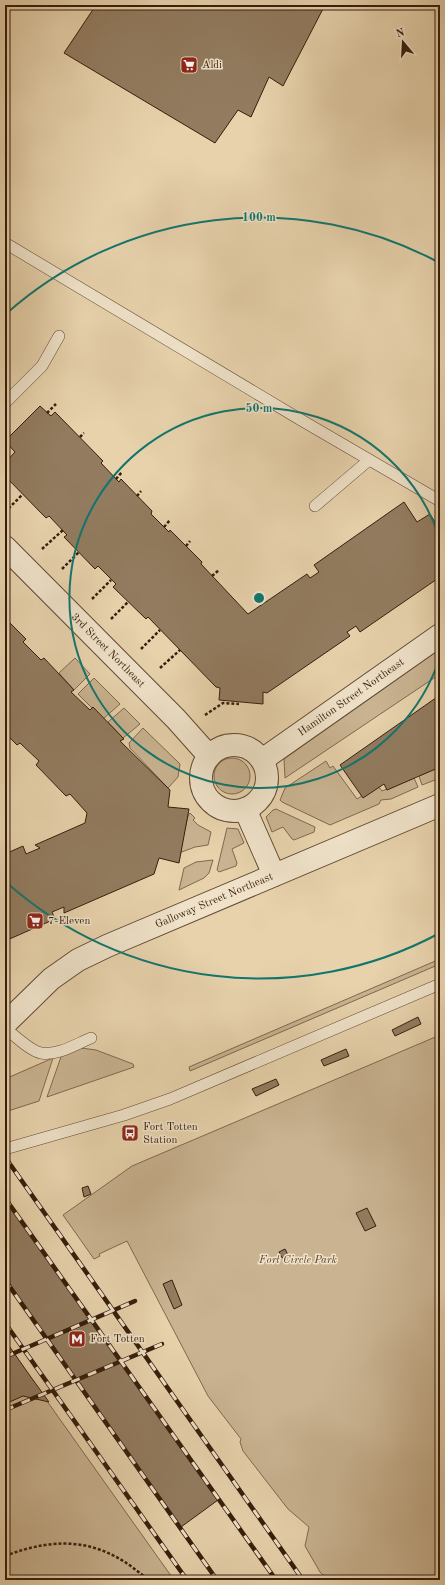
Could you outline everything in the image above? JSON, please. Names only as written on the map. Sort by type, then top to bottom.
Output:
[{"type":"street","name":"3rd Street Northeast","points":[[5,547],[176,719],[209,756]]},
{"type":"street","name":"Hamilton Street Northeast","points":[[262,760],[440,635]]},
{"type":"street","points":[[236,745],[251,750],[262,760],[266,769],[267,779],[261,797],[254,804],[245,809],[234,811],[224,810],[206,797],[201,787],[200,776],[203,765],[209,756],[217,749],[236,745]]},
{"type":"street","name":"Galloway Street Northeast","points":[[5,1024],[51,979],[78,960],[107,946],[440,805]]},
{"type":"street","points":[[245,809],[274,875]]},
{"type":"lane","points":[[5,243],[440,501]]},
{"type":"lane","points":[[5,403],[42,366],[59,336]]},
{"type":"lane","points":[[315,506],[369,460]]},
{"type":"lane","points":[[5,1149],[124,1115],[170,1099],[440,984]]},
{"type":"lane","points":[[5,1028],[26,1045],[40,1053],[59,1052],[91,1038]]},
{"type":"path","points":[[47,413],[56,404]]},
{"type":"path","points":[[80,438],[84,433]]},
{"type":"path","points":[[116,478],[122,472]]},
{"type":"path","points":[[137,496],[141,491]]},
{"type":"path","points":[[5,512],[22,494]]},
{"type":"path","points":[[164,527],[170,520]]},
{"type":"path","points":[[436,523],[440,528]]},
{"type":"path","points":[[42,549],[63,530]]},
{"type":"path","points":[[186,546],[190,541]]},
{"type":"path","points":[[62,569],[79,552]]},
{"type":"path","points":[[212,576],[219,570]]},
{"type":"path","points":[[92,599],[111,580]]},
{"type":"path","points":[[111,619],[128,602]]},
{"type":"path","points":[[141,649],[160,630]]},
{"type":"path","points":[[160,669],[180,650]]},
{"type":"path","points":[[202,717],[223,703],[239,704]]},
{"type":"path","points":[[5,1556],[36,1546],[54,1543],[71,1543],[90,1546],[107,1552],[124,1561],[148,1580]]},
{"type":"green space","points":[[440,649],[440,674],[285,778],[284,759]]},
{"type":"green space","points":[[75,658],[90,674],[74,690],[59,673]]},
{"type":"green space","points":[[94,678],[120,704],[103,719],[78,694]]},
{"type":"green space","points":[[124,708],[140,724],[123,738],[108,722]]},
{"type":"green space","points":[[143,728],[180,764],[178,777],[168,788],[130,748],[129,743]]},
{"type":"green space","points":[[232,758],[242,761],[247,766],[250,776],[247,786],[242,791],[232,794],[222,791],[217,786],[214,776],[217,766],[222,761]]},
{"type":"green space","points":[[326,761],[330,768],[333,766],[357,799],[378,786],[382,791],[414,778],[418,787],[391,799],[381,800],[379,804],[330,825],[280,800],[285,788]]},
{"type":"green space","points":[[440,767],[440,778],[422,785],[419,776]]},
{"type":"green space","points":[[276,809],[315,827],[314,832],[294,840],[283,827],[272,832],[266,817]]},
{"type":"green space","points":[[190,813],[195,818],[193,820],[198,825],[211,832],[208,845],[195,847],[179,853],[188,816]]},
{"type":"green space","points":[[227,828],[238,829],[244,843],[232,849],[237,863],[236,866],[219,872],[217,870]]},
{"type":"green space","points":[[213,860],[209,873],[204,878],[179,890],[184,868],[196,862]]},
{"type":"green space","points":[[440,959],[440,964],[190,1071],[189,1067]]},
{"type":"green space","name":"Fort Circle Park","points":[[440,1035],[440,1580],[328,1580],[320,1572],[305,1546],[309,1527],[288,1509],[243,1451],[240,1442],[241,1439],[208,1396],[127,1241],[99,1254],[100,1256],[94,1259],[63,1215],[132,1166]]},
{"type":"green space","points":[[81,1048],[96,1050],[133,1064],[134,1067],[47,1097],[62,1054]]},
{"type":"green space","points":[[53,1058],[39,1101],[5,1112],[5,1079]]},
{"type":"green space","points":[[5,1342],[174,1580],[5,1580]]},
{"type":"building","name":"Aldi","points":[[96,5],[325,5],[283,86],[269,77],[251,117],[238,110],[215,143],[64,53]]},
{"type":"building","points":[[40,406],[51,416],[55,412],[103,461],[101,463],[119,482],[121,479],[152,511],[151,514],[169,532],[170,530],[202,562],[201,564],[248,614],[307,574],[310,578],[319,572],[314,565],[404,502],[417,522],[430,514],[440,530],[440,577],[360,632],[356,626],[347,632],[350,636],[267,693],[263,692],[263,704],[219,700],[220,688],[216,687],[148,617],[146,619],[113,587],[116,584],[98,566],[95,569],[64,537],[67,535],[49,516],[46,518],[5,476],[5,463],[15,452],[5,441]]},
{"type":"building","points":[[5,618],[26,639],[23,642],[41,660],[44,658],[74,690],[71,692],[90,710],[93,707],[124,739],[120,741],[170,790],[168,807],[189,809],[179,863],[159,858],[154,874],[64,913],[64,907],[52,912],[55,919],[5,941],[5,854],[23,846],[26,854],[40,848],[35,845],[85,823],[87,813],[70,794],[66,796],[36,765],[39,761],[20,743],[17,745],[5,733]]},
{"type":"building","points":[[440,695],[440,767],[387,790],[384,784],[363,798],[340,765]]},
{"type":"building","points":[[418,1017],[421,1024],[395,1036],[392,1030]]},
{"type":"building","points":[[346,1049],[349,1056],[324,1066],[321,1060]]},
{"type":"building","points":[[276,1079],[279,1085],[256,1096],[252,1089]]},
{"type":"building","points":[[88,1186],[91,1194],[84,1197],[82,1188]]},
{"type":"building","points":[[8,1204],[218,1500],[181,1527],[5,1279],[5,1207]]},
{"type":"building","points":[[367,1208],[376,1226],[365,1231],[356,1213]]},
{"type":"building","points":[[285,1249],[288,1255],[282,1258],[279,1252]]},
{"type":"building","points":[[172,1280],[182,1305],[174,1309],[163,1284]]},
{"type":"building","points":[[5,1340],[49,1402],[23,1396],[5,1404]]},
{"type":"railway","points":[[5,1157],[303,1580]]},
{"type":"railway","points":[[5,1198],[276,1580]]},
{"type":"railway","points":[[5,1280],[217,1580]]},
{"type":"railway","points":[[5,1357],[135,1301]]},
{"type":"railway","points":[[5,1323],[187,1580]]},
{"type":"railway","points":[[5,1410],[162,1344]]},
{"type":"place","name":"Aldi","points":[[189,65]]},
{"type":"place","name":"7-Eleven","points":[[35,921]]},
{"type":"place","name":"Fort Totten Station","points":[[130,1133]]},
{"type":"place","name":"Fort Totten","points":[[77,1339]]}]
